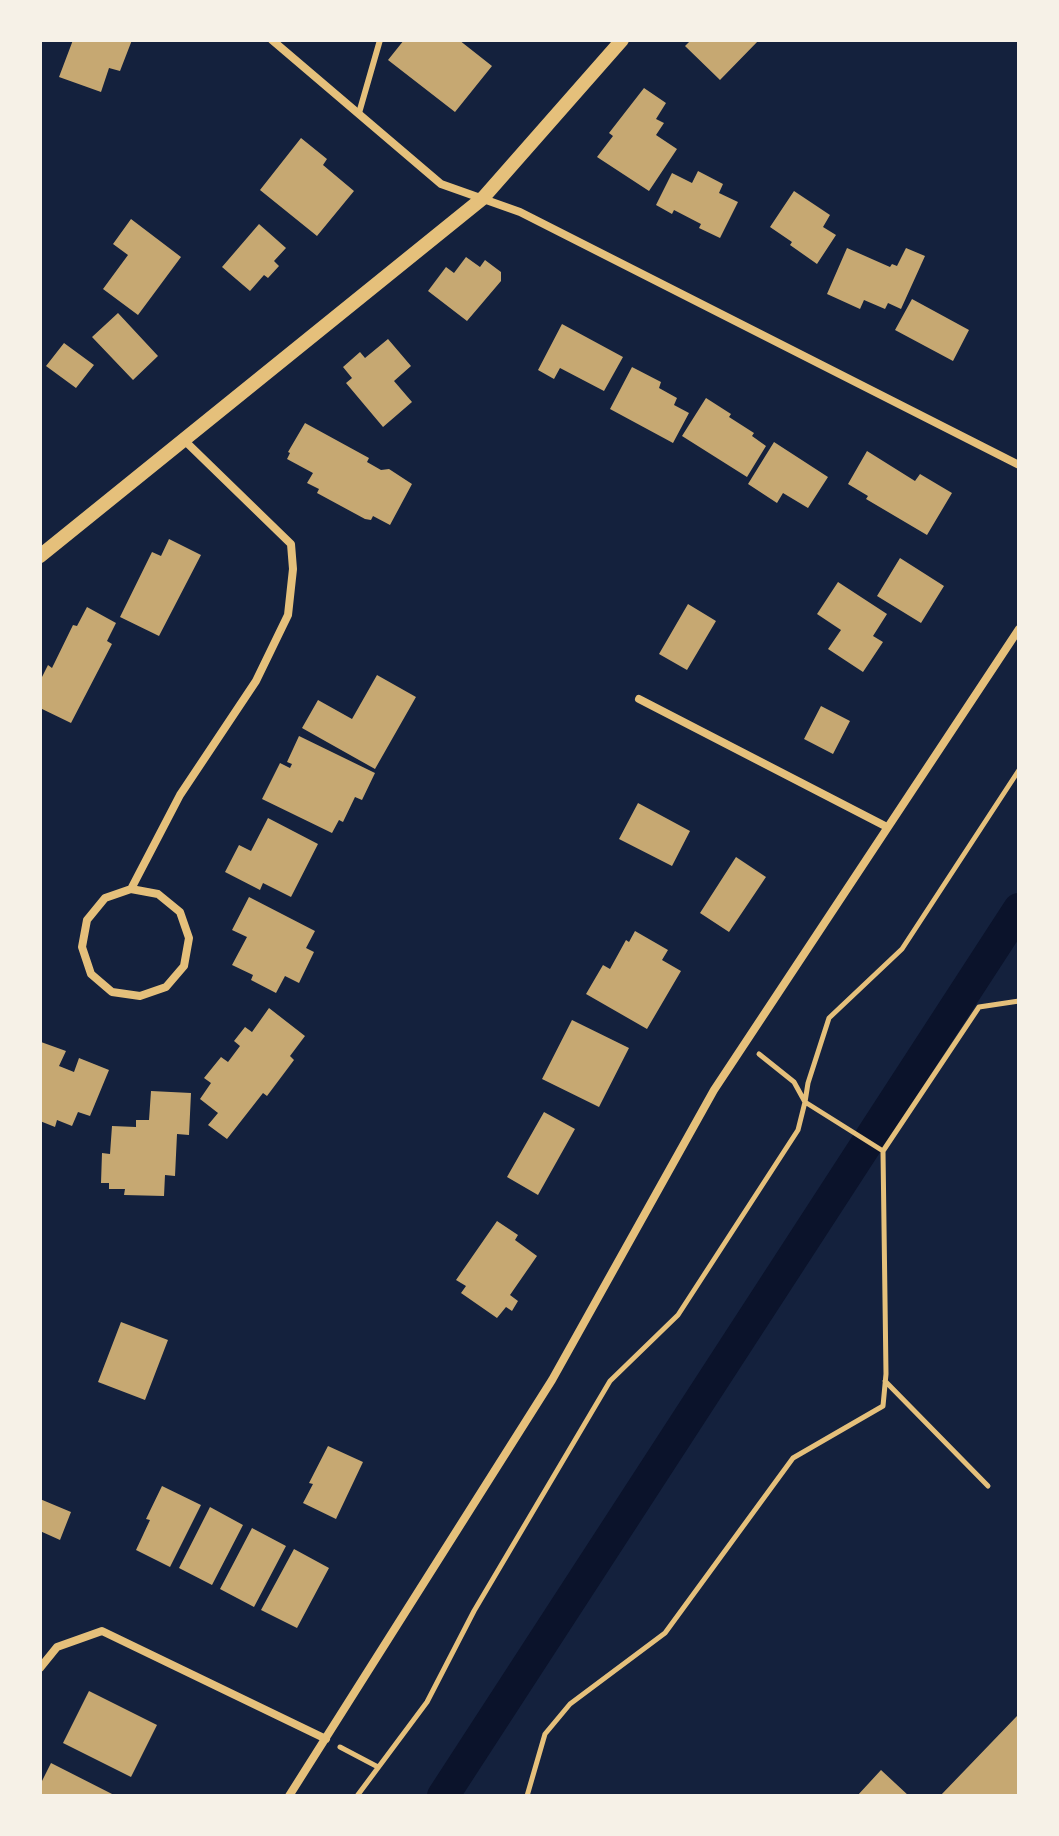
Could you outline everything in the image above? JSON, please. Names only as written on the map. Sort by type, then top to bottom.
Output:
[{"type":"street","points":[[272,40],[441,184],[520,212],[1019,465]]},
{"type":"street","points":[[40,556],[483,198],[622,40]]},
{"type":"street","points":[[131,889],[158,894],[180,912],[189,938],[184,966],[166,987],[140,996],[112,992],[91,974],[82,947],[87,920],[105,898],[131,889],[180,795],[256,681],[288,615],[293,569],[291,544],[185,441]]},
{"type":"street","points":[[289,1796],[552,1380],[714,1090],[1019,629]]},
{"type":"street","points":[[639,699],[887,827]]},
{"type":"street","points":[[40,1668],[57,1647],[102,1631],[326,1739]]},
{"type":"lane","points":[[359,113],[380,40]]},
{"type":"path","points":[[357,1796],[427,1702],[474,1611],[610,1381],[678,1315],[798,1130],[808,1083],[829,1018],[902,949],[1019,770]]},
{"type":"path","points":[[527,1796],[545,1734],[570,1704],[665,1633],[793,1458],[883,1406],[881,1149],[979,1007],[1019,1001]]},
{"type":"path","points":[[745,1043],[794,1082],[805,1102],[881,1149]]},
{"type":"path","points":[[885,1381],[988,1486]]},
{"type":"path","points":[[326,1739],[378,1767]]},
{"type":"building","points":[[73,40],[132,40],[120,71],[109,68],[101,92],[59,77]]},
{"type":"building","points":[[404,40],[459,40],[492,66],[455,112],[388,60]]},
{"type":"building","points":[[691,40],[759,40],[720,80],[685,46]]},
{"type":"building","points":[[644,88],[666,103],[656,119],[664,123],[656,135],[677,149],[649,191],[597,157],[613,136],[609,133]]},
{"type":"building","points":[[301,138],[327,159],[323,165],[354,191],[317,236],[260,190]]},
{"type":"building","points":[[698,171],[723,184],[719,193],[738,202],[720,238],[674,210],[672,214],[656,205],[672,173],[692,183]]},
{"type":"building","points":[[794,191],[830,215],[823,227],[836,235],[817,264],[770,227]]},
{"type":"building","points":[[131,219],[181,257],[138,315],[103,289],[128,255],[113,244]]},
{"type":"building","points":[[259,224],[286,248],[274,261],[279,266],[268,278],[264,275],[250,291],[222,267]]},
{"type":"building","points":[[847,248],[890,267],[892,264],[897,266],[906,248],[925,256],[901,309],[888,303],[885,309],[864,300],[860,309],[827,294]]},
{"type":"building","points":[[466,257],[480,267],[485,260],[501,272],[501,281],[467,321],[428,291],[446,267],[454,273]]},
{"type":"building","points":[[912,299],[969,330],[953,361],[895,330]]},
{"type":"building","points":[[118,313],[158,356],[133,380],[92,337]]},
{"type":"building","points":[[562,324],[623,357],[604,391],[560,368],[554,379],[538,370]]},
{"type":"building","points":[[388,339],[411,366],[394,381],[412,402],[383,427],[346,383],[352,378],[343,367],[360,352],[365,358]]},
{"type":"building","points":[[64,343],[94,365],[76,388],[46,366]]},
{"type":"building","points":[[632,367],[661,382],[659,388],[677,398],[674,405],[689,413],[673,443],[610,409]]},
{"type":"building","points":[[706,398],[731,414],[729,417],[754,433],[752,436],[766,446],[747,477],[682,436]]},
{"type":"building","points":[[305,423],[369,458],[367,462],[381,470],[389,469],[412,484],[390,525],[373,516],[371,520],[365,519],[317,493],[319,489],[307,483],[313,473],[287,459]]},
{"type":"building","points":[[774,442],[828,477],[808,508],[783,493],[777,503],[748,484]]},
{"type":"building","points":[[867,451],[915,481],[920,474],[952,493],[927,535],[866,499],[868,496],[848,484]]},
{"type":"building","points":[[169,539],[201,555],[159,636],[120,617],[152,552],[161,556]]},
{"type":"building","points":[[900,558],[944,586],[921,623],[877,596]]},
{"type":"building","points":[[838,582],[887,614],[873,636],[883,642],[863,672],[828,649],[841,630],[817,614]]},
{"type":"building","points":[[688,604],[716,621],[687,670],[659,654]]},
{"type":"building","points":[[87,607],[116,623],[107,641],[112,644],[71,723],[40,708],[40,681],[48,665],[52,668],[73,625],[77,626]]},
{"type":"building","points":[[377,675],[416,697],[375,769],[302,728],[318,700],[352,719]]},
{"type":"building","points":[[821,706],[850,721],[833,754],[804,739]]},
{"type":"building","points":[[299,736],[375,773],[362,800],[355,797],[343,822],[339,820],[332,833],[262,799],[280,763],[290,768],[292,764],[287,762]]},
{"type":"building","points":[[638,803],[690,831],[672,866],[619,839]]},
{"type":"building","points":[[268,818],[318,844],[291,897],[263,883],[260,890],[225,872],[239,845],[251,851]]},
{"type":"building","points":[[736,857],[766,877],[729,932],[700,913]]},
{"type":"building","points":[[249,897],[315,931],[306,948],[314,952],[299,983],[285,976],[276,993],[251,980],[253,975],[232,965],[247,937],[232,930]]},
{"type":"building","points":[[635,931],[668,950],[662,960],[681,971],[647,1029],[586,994],[603,965],[610,969],[626,940],[629,942]]},
{"type":"building","points":[[269,1008],[305,1036],[290,1056],[294,1060],[267,1096],[263,1093],[227,1139],[208,1125],[218,1113],[200,1099],[211,1083],[204,1078],[221,1057],[228,1062],[240,1046],[234,1041],[245,1027],[252,1032]]},
{"type":"building","points":[[572,1020],[629,1048],[599,1107],[542,1079]]},
{"type":"building","points":[[41,1042],[66,1051],[59,1066],[74,1072],[79,1058],[109,1070],[90,1116],[78,1112],[72,1126],[57,1120],[55,1127],[40,1121]]},
{"type":"building","points":[[151,1091],[191,1093],[189,1135],[177,1134],[175,1176],[165,1175],[164,1196],[124,1195],[125,1189],[109,1189],[109,1183],[101,1183],[102,1153],[110,1154],[112,1126],[136,1127],[136,1120],[149,1120]]},
{"type":"building","points":[[544,1112],[575,1129],[538,1195],[507,1177]]},
{"type":"building","points":[[497,1221],[518,1235],[515,1240],[537,1256],[510,1295],[518,1301],[512,1311],[506,1307],[497,1318],[461,1293],[466,1286],[456,1280]]},
{"type":"building","points":[[121,1322],[168,1340],[145,1400],[98,1382]]},
{"type":"building","points":[[328,1446],[363,1462],[336,1519],[303,1503],[313,1484],[309,1483]]},
{"type":"building","points":[[162,1486],[201,1505],[170,1567],[136,1550],[150,1520],[146,1519]]},
{"type":"building","points":[[40,1499],[71,1512],[60,1540],[40,1531]]},
{"type":"building","points":[[210,1507],[243,1525],[212,1585],[179,1568]]},
{"type":"building","points":[[252,1528],[286,1546],[254,1607],[220,1589]]},
{"type":"building","points":[[294,1549],[329,1568],[297,1628],[261,1610]]},
{"type":"building","points":[[89,1691],[157,1725],[131,1777],[63,1743]]},
{"type":"building","points":[[1017,1716],[1019,1796],[940,1796]]},
{"type":"building","points":[[51,1763],[116,1796],[40,1796],[40,1785]]},
{"type":"building","points":[[881,1770],[909,1796],[857,1796]]},
{"type":"waterway","points":[[443,1796],[1019,909]]}]
